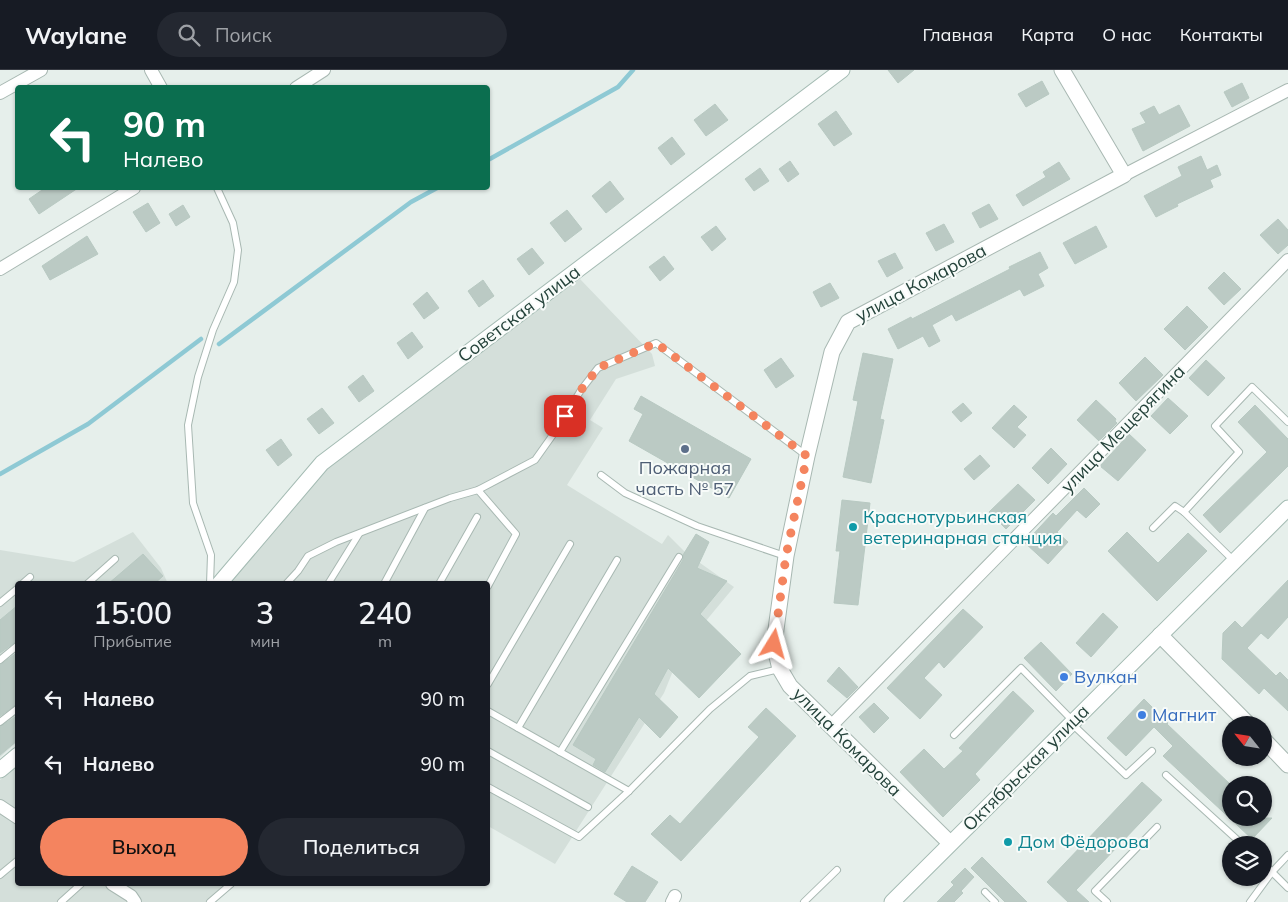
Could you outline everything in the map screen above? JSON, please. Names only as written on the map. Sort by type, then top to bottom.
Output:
[{"type":"main road","name":"Советская улица","points":[[222,581],[322,463],[842,70]]},
{"type":"main road","points":[[1062,70],[1124,175]]},
{"type":"main road","name":"улица Комарова","points":[[950,843],[790,686],[780,669],[774,644],[786,556],[807,456],[832,352],[848,322],[1124,175]]},
{"type":"main road","name":"Октябрьская улица","points":[[892,902],[1288,508]]},
{"type":"main road","points":[[1160,635],[1239,716]]},
{"type":"main road","points":[[1272,748],[1288,765]]},
{"type":"main road","points":[[0,770],[15,758]]},
{"type":"street","points":[[0,93],[41,70]]},
{"type":"street","points":[[151,70],[159,85]]},
{"type":"street","points":[[301,85],[324,70]]},
{"type":"street","name":"улица Комарова","points":[[1124,175],[1288,90]]},
{"type":"street","points":[[0,269],[131,190]]},
{"type":"street","name":"улица Мещерягина","points":[[831,726],[1288,260]]},
{"type":"street","points":[[115,886],[131,896],[136,902]]},
{"type":"lane","points":[[210,581],[211,555],[193,503],[188,425],[201,367],[234,282],[238,250],[233,222],[218,190]]},
{"type":"lane","points":[[289,581],[308,556],[359,533],[478,490],[535,460],[581,390],[598,368],[656,343],[807,456]]},
{"type":"lane","points":[[1184,512],[1240,452],[1215,426],[1252,387],[1288,422]]},
{"type":"lane","points":[[601,475],[625,493],[697,526],[786,556]]},
{"type":"lane","points":[[478,490],[516,534],[490,582]]},
{"type":"lane","points":[[1153,528],[1175,506],[1184,512],[1234,561]]},
{"type":"lane","points":[[386,581],[426,508]]},
{"type":"lane","points":[[441,581],[477,517]]},
{"type":"lane","points":[[330,581],[359,533]]},
{"type":"lane","points":[[490,681],[570,544]]},
{"type":"lane","points":[[560,752],[679,557]]},
{"type":"lane","points":[[90,581],[115,559]]},
{"type":"lane","points":[[518,728],[617,560]]},
{"type":"lane","points":[[25,581],[30,577]]},
{"type":"lane","points":[[0,603],[15,590]]},
{"type":"lane","points":[[0,660],[15,648]]},
{"type":"lane","points":[[954,735],[1021,668],[1126,775],[1152,751]]},
{"type":"lane","points":[[490,788],[579,837],[629,791],[710,709],[750,676],[780,669]]},
{"type":"lane","points":[[0,722],[15,710]]},
{"type":"lane","points":[[490,711],[629,791]]},
{"type":"lane","points":[[490,752],[588,807]]},
{"type":"lane","points":[[1166,775],[1233,836]]},
{"type":"lane","points":[[1107,902],[1095,891],[1156,827]]},
{"type":"lane","points":[[1288,855],[1272,872],[1288,888]]},
{"type":"lane","points":[[0,875],[15,862]]},
{"type":"lane","points":[[804,902],[837,870]]},
{"type":"lane","points":[[61,902],[78,886]]},
{"type":"lane","points":[[210,902],[229,886]]},
{"type":"lane","points":[[1250,902],[1262,886]]},
{"type":"lane","points":[[985,892],[995,902]]},
{"type":"shaded area","points":[[580,279],[652,354],[655,366],[616,379],[590,420],[603,428],[567,485],[662,544],[668,535],[686,553],[734,587],[681,651],[664,693],[555,864],[490,827],[490,581],[222,581],[328,466]]},
{"type":"shaded area","points":[[133,532],[161,568],[167,581],[15,581],[15,744],[0,757],[0,550],[74,562]]},
{"type":"shaded area","points":[[15,767],[15,886],[228,886],[216,902],[0,902],[0,780]]},
{"type":"building","points":[[888,70],[914,70],[898,83]]},
{"type":"building","points":[[1042,81],[1049,94],[1026,107],[1018,94]]},
{"type":"building","points":[[1242,83],[1249,98],[1232,107],[1224,92]]},
{"type":"building","points":[[715,104],[728,120],[706,136],[694,120]]},
{"type":"building","points":[[1179,105],[1190,126],[1143,151],[1132,129],[1146,123],[1140,113],[1154,106],[1159,115]]},
{"type":"building","points":[[836,111],[852,134],[834,146],[818,124]]},
{"type":"building","points":[[672,137],[685,154],[671,165],[658,148]]},
{"type":"building","points":[[1201,156],[1207,170],[1217,165],[1221,175],[1210,180],[1213,187],[1177,204],[1178,206],[1156,217],[1144,196],[1182,176],[1178,167]]},
{"type":"building","points":[[790,161],[799,174],[788,182],[779,169]]},
{"type":"building","points":[[1059,162],[1070,179],[1023,206],[1016,195],[1046,177],[1043,172]]},
{"type":"building","points":[[760,168],[769,181],[754,191],[745,179]]},
{"type":"building","points":[[610,181],[624,199],[606,213],[592,196]]},
{"type":"building","points":[[42,190],[75,190],[39,214],[29,199]]},
{"type":"building","points":[[148,203],[160,223],[146,232],[133,212]]},
{"type":"building","points":[[989,204],[998,219],[980,228],[972,213]]},
{"type":"building","points":[[183,205],[190,217],[176,226],[169,214]]},
{"type":"building","points":[[567,210],[582,229],[565,242],[550,223]]},
{"type":"building","points":[[1278,219],[1288,230],[1288,245],[1278,254],[1260,235]]},
{"type":"building","points":[[944,224],[954,242],[936,251],[926,233]]},
{"type":"building","points":[[716,226],[726,239],[712,251],[701,237]]},
{"type":"building","points":[[1096,226],[1107,247],[1075,264],[1063,243]]},
{"type":"building","points":[[87,236],[98,254],[50,280],[42,266]]},
{"type":"building","points":[[532,248],[544,263],[529,275],[517,259]]},
{"type":"building","points":[[1040,252],[1048,268],[1038,274],[1044,286],[1024,296],[1020,289],[956,321],[952,314],[932,325],[940,341],[929,347],[923,336],[898,349],[888,329],[911,317],[912,319]]},
{"type":"building","points":[[895,253],[903,268],[887,277],[878,261]]},
{"type":"building","points":[[664,256],[674,269],[660,281],[649,267]]},
{"type":"building","points":[[1224,272],[1241,289],[1224,305],[1208,288]]},
{"type":"building","points":[[483,280],[494,296],[479,307],[468,291]]},
{"type":"building","points":[[830,283],[839,298],[821,307],[813,292]]},
{"type":"building","points":[[427,292],[439,308],[424,319],[413,304]]},
{"type":"building","points":[[1187,306],[1208,327],[1185,350],[1164,329]]},
{"type":"building","points":[[412,332],[423,347],[408,359],[397,343]]},
{"type":"building","points":[[863,353],[893,359],[880,419],[884,420],[871,483],[843,477],[858,401],[853,400]]},
{"type":"building","points":[[1145,357],[1163,375],[1136,401],[1119,383]]},
{"type":"building","points":[[781,358],[794,376],[776,388],[764,370]]},
{"type":"building","points":[[1206,360],[1225,378],[1208,396],[1189,378]]},
{"type":"building","points":[[363,375],[374,391],[359,402],[348,387]]},
{"type":"building","points":[[641,396],[751,459],[729,498],[629,441],[643,414],[634,409]]},
{"type":"building","points":[[1168,398],[1188,416],[1170,434],[1151,416]]},
{"type":"building","points":[[1096,400],[1116,419],[1117,423],[1099,441],[1077,420]]},
{"type":"building","points":[[963,403],[972,413],[961,422],[952,412]]},
{"type":"building","points":[[1014,405],[1027,417],[1017,427],[1026,435],[1014,448],[992,428]]},
{"type":"building","points":[[1255,405],[1288,439],[1288,466],[1220,533],[1203,515],[1267,452],[1238,422]]},
{"type":"building","points":[[322,408],[334,423],[319,434],[307,419]]},
{"type":"building","points":[[1129,434],[1146,450],[1118,481],[1100,466]]},
{"type":"building","points":[[281,439],[292,455],[278,466],[266,450]]},
{"type":"building","points":[[1051,448],[1067,464],[1048,484],[1032,468]]},
{"type":"building","points":[[980,455],[990,466],[974,480],[964,469]]},
{"type":"building","points":[[1018,484],[1035,500],[1006,529],[989,512]]},
{"type":"building","points":[[1084,488],[1100,504],[1086,518],[1077,510],[1057,532],[1068,542],[1048,564],[1025,543],[1053,513],[1056,516]]},
{"type":"building","points":[[842,500],[870,503],[858,605],[834,603],[840,551],[836,551]]},
{"type":"building","points":[[1127,532],[1158,563],[1188,533],[1207,551],[1157,601],[1108,551]]},
{"type":"building","points":[[696,534],[709,542],[697,568],[727,581],[700,614],[741,654],[699,698],[668,668],[654,694],[678,717],[660,738],[639,717],[605,772],[593,765],[596,759],[573,745],[683,560],[683,555]]},
{"type":"building","points":[[143,554],[163,576],[157,581],[112,581]]},
{"type":"building","points":[[1288,580],[1288,617],[1268,639],[1261,633],[1247,648],[1276,676],[1280,672],[1288,680],[1288,711],[1264,688],[1259,694],[1222,659],[1223,633],[1235,621],[1242,628]]},
{"type":"building","points":[[15,608],[15,642],[0,653],[0,620]]},
{"type":"building","points":[[963,609],[983,627],[944,668],[939,662],[924,678],[942,695],[920,719],[887,688]]},
{"type":"building","points":[[1103,613],[1118,627],[1091,657],[1076,643]]},
{"type":"building","points":[[1041,642],[1072,674],[1056,691],[1024,658]]},
{"type":"building","points":[[15,654],[15,705],[0,716],[0,665]]},
{"type":"building","points":[[839,667],[858,687],[847,698],[827,681]]},
{"type":"building","points":[[1013,691],[1034,711],[975,774],[980,780],[943,817],[900,772],[924,749],[944,769],[963,751],[959,748]]},
{"type":"building","points":[[1144,699],[1167,724],[1222,776],[1222,811],[1163,756],[1173,746],[1154,727],[1126,756],[1107,738]]},
{"type":"building","points":[[874,703],[889,718],[874,733],[859,717]]},
{"type":"building","points":[[766,708],[796,736],[681,861],[651,834],[670,815],[680,824],[759,737],[748,727]]},
{"type":"building","points":[[15,717],[15,742],[0,755],[0,727]]},
{"type":"building","points":[[1142,782],[1162,800],[1076,890],[1089,902],[1068,902],[1047,882]]},
{"type":"building","points":[[1238,826],[1264,826],[1255,836],[1249,836]]},
{"type":"building","points":[[982,857],[1027,902],[1005,902],[971,868]]},
{"type":"building","points":[[632,866],[658,882],[645,902],[627,902],[614,894]]},
{"type":"building","points":[[965,868],[974,877],[961,891],[963,893],[954,902],[937,902],[954,885],[951,882]]},
{"type":"waterway","points":[[490,159],[618,87],[633,70]]},
{"type":"waterway","points":[[219,344],[411,202],[433,190]]},
{"type":"waterway","points":[[0,474],[88,424],[201,339]]},
{"type":"place","name":"Пожарная часть № 57","points":[[685,449]]},
{"type":"place","name":"Краснотурьинская ветеринарная станция","points":[[853,527]]},
{"type":"place","name":"Вулкан","points":[[1064,677]]},
{"type":"place","name":"Магнит","points":[[1142,715]]},
{"type":"place","name":"Дом Фёдорова","points":[[1008,842]]},
{"type":"route","points":[[565,416],[581,390],[598,368],[656,343],[807,456],[786,556],[774,644]]}]
